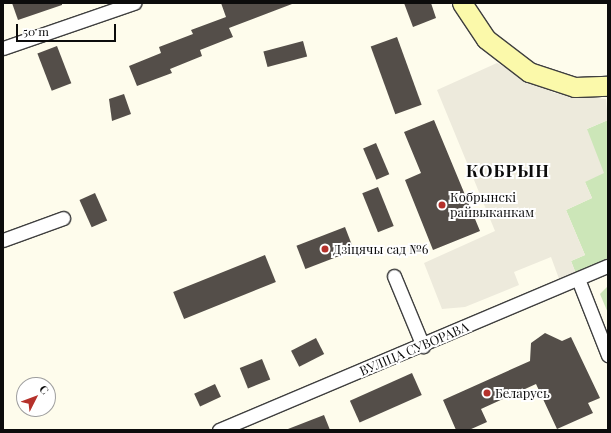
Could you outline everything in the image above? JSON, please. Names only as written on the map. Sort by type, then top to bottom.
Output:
[{"type":"main road","points":[[462,3],[486,39],[506,57],[529,72],[575,87],[608,86]]},
{"type":"street","points":[[3,48],[134,3]]},
{"type":"street","points":[[3,240],[63,218]]},
{"type":"street","name":"ВУЛІЦА СУВОРАВА","points":[[219,430],[423,346],[608,266]]},
{"type":"street","points":[[394,276],[423,346]]},
{"type":"street","points":[[578,279],[608,355]]},
{"type":"green space","points":[[608,120],[608,262],[577,272],[578,279],[571,261],[585,255],[566,210],[592,198],[585,182],[587,129]]},
{"type":"green space","points":[[608,286],[608,313],[600,294]]},
{"type":"shaded area","points":[[497,63],[554,93],[606,99],[608,120],[587,129],[604,173],[585,182],[592,198],[566,210],[585,255],[571,261],[578,279],[562,287],[551,257],[514,272],[519,285],[465,307],[442,309],[424,263],[495,231],[437,90]]},
{"type":"building","points":[[12,3],[62,3],[62,5],[18,20]]},
{"type":"building","points":[[221,3],[292,4],[229,28],[233,37],[200,50],[202,56],[170,69],[172,73],[137,86],[129,66],[161,53],[159,47],[193,34],[191,30],[226,17]]},
{"type":"building","points":[[404,3],[431,3],[436,18],[413,27]]},
{"type":"building","points":[[397,37],[422,105],[395,114],[371,47]]},
{"type":"building","points":[[303,41],[307,56],[268,67],[263,52]]},
{"type":"building","points":[[57,46],[71,83],[52,91],[37,54]]},
{"type":"building","points":[[124,94],[131,114],[112,121],[109,99]]},
{"type":"building","name":"Кобрынскі райвыканкам","points":[[434,120],[480,231],[433,250],[405,180],[421,173],[404,132]]},
{"type":"building","points":[[376,143],[389,174],[376,180],[363,148]]},
{"type":"building","points":[[378,187],[394,226],[378,232],[362,193]]},
{"type":"building","points":[[95,193],[107,220],[92,227],[79,200]]},
{"type":"building","name":"Дзіцячы сад №6","points":[[345,227],[354,250],[305,269],[296,246]]},
{"type":"building","points":[[265,255],[276,282],[184,319],[173,292]]},
{"type":"building","points":[[545,333],[562,341],[571,337],[600,398],[588,403],[593,413],[557,429],[536,384],[481,409],[487,422],[469,430],[456,430],[443,400],[530,361],[531,343]]},
{"type":"building","points":[[316,338],[324,354],[299,367],[291,351]]},
{"type":"building","points":[[262,359],[270,379],[248,388],[240,368]]},
{"type":"building","points":[[412,373],[422,395],[360,423],[350,401]]},
{"type":"building","points":[[215,384],[221,397],[200,406],[194,394]]},
{"type":"building","points":[[324,415],[330,430],[288,430],[288,429]]},
{"type":"place","name":"Кобрынскі райвыканкам","points":[[442,205]]},
{"type":"place","name":"Дзіцячы сад №6","points":[[325,249]]},
{"type":"place","name":"Беларусь","points":[[487,393]]},
{"type":"district","name":"КОБРЫН","points":[[508,171]]}]
